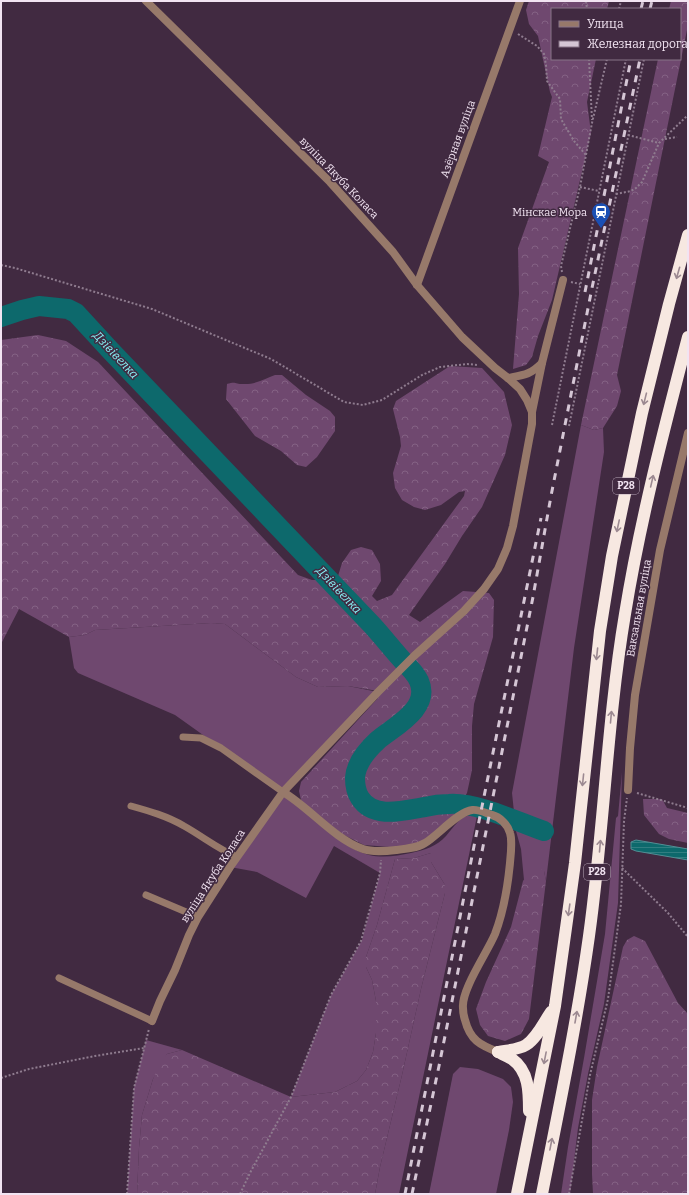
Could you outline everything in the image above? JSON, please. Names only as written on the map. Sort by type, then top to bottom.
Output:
[{"type":"highway","name":"Р28","points":[[517,1194],[554,1006],[575,863],[600,631],[612,556],[642,413],[688,235]]},
{"type":"highway","name":"Р28","points":[[544,1190],[577,1013],[589,936],[599,852],[614,692],[630,581],[657,458],[688,338]]},
{"type":"highway","points":[[498,1052],[516,1049],[526,1045],[535,1036],[554,1006]]},
{"type":"highway","points":[[498,1052],[513,1060],[521,1067],[526,1078],[528,1086],[530,1131]]},
{"type":"street","name":"вуліца Якуба Коласа","points":[[146,1],[330,182],[393,252],[417,285],[462,337],[520,390],[527,400],[532,412]]},
{"type":"street","name":"Азёрная вуліца","points":[[417,285],[520,1]]},
{"type":"street","name":"вуліца Якуба Коласа","points":[[152,1021],[198,917],[282,792],[414,656],[464,611],[484,589],[498,569],[507,548],[513,526],[532,424],[532,412],[542,363],[563,280]]},
{"type":"street","points":[[508,378],[526,375],[535,370],[542,363]]},
{"type":"street","name":"Вакзальная вуліца","points":[[628,790],[635,695],[660,550],[688,433]]},
{"type":"street","points":[[282,792],[293,797],[340,836],[364,850],[395,851],[415,848],[424,844],[440,833],[465,812],[472,810],[496,816],[507,826],[510,833],[510,857],[507,887],[502,912],[494,935],[466,994],[462,1008],[468,1030],[474,1039],[482,1046],[498,1052]]},
{"type":"lane","points":[[183,736],[201,738],[221,748],[282,792]]},
{"type":"lane","points":[[131,806],[164,816],[184,826],[225,852],[237,857]]},
{"type":"lane","points":[[146,895],[198,917]]},
{"type":"lane","points":[[58,978],[152,1021]]},
{"type":"path","points":[[510,30],[537,46],[544,54],[547,81],[560,98],[561,119],[574,141],[586,155]]},
{"type":"path","points":[[589,60],[592,123]]},
{"type":"path","points":[[563,280],[561,266],[580,187],[592,123],[607,60]]},
{"type":"path","points":[[552,425],[626,60]]},
{"type":"path","points":[[569,426],[644,60]]},
{"type":"path","points":[[616,194],[631,191],[642,182],[659,143],[688,115]]},
{"type":"path","points":[[628,135],[659,143]]},
{"type":"path","points":[[664,139],[677,137]]},
{"type":"path","points":[[580,187],[599,191]]},
{"type":"path","points":[[1,265],[152,309],[271,359],[344,402],[363,405],[382,400],[422,375],[440,367],[467,364],[495,368]]},
{"type":"path","points":[[569,1194],[590,1076],[608,999],[621,904],[624,821],[628,790],[688,808]]},
{"type":"path","points":[[240,1194],[291,1097],[330,995],[361,942],[380,873],[381,851]]},
{"type":"path","points":[[622,868],[668,913],[688,937]]},
{"type":"path","points":[[127,1194],[134,1088],[152,1021]]},
{"type":"path","points":[[1,1078],[29,1069],[144,1048]]},
{"type":"green space","points":[[529,1],[609,1],[607,8],[551,8],[551,60],[596,60],[587,102],[591,133],[552,300],[538,336],[532,357],[526,365],[513,369],[519,294],[518,248],[549,162],[538,156],[552,97],[538,36],[529,24],[526,10]]},
{"type":"green space","points":[[671,1],[688,1],[688,25],[681,60],[681,8],[669,8]]},
{"type":"green space","points":[[658,60],[681,60],[617,375],[621,391],[617,406],[603,428],[594,430],[581,425]]},
{"type":"green space","points":[[38,335],[66,341],[98,362],[298,575],[312,580],[334,580],[338,576],[342,563],[351,550],[361,547],[372,550],[380,564],[381,581],[372,596],[377,601],[392,595],[464,496],[465,491],[459,492],[441,505],[425,510],[414,507],[402,500],[395,488],[393,473],[401,446],[393,409],[396,401],[450,366],[482,368],[504,392],[512,425],[505,455],[482,507],[445,564],[409,615],[420,622],[463,591],[489,593],[494,600],[493,637],[474,704],[472,726],[472,770],[467,793],[454,815],[432,837],[415,846],[390,847],[364,845],[342,834],[307,807],[301,800],[299,791],[301,782],[378,698],[378,691],[348,686],[318,687],[296,677],[225,624],[211,623],[95,630],[85,635],[69,637],[19,609],[1,644],[1,340]]},
{"type":"green space","points":[[275,375],[282,375],[306,395],[330,411],[335,417],[335,431],[317,457],[306,467],[297,465],[281,451],[255,436],[226,399],[227,384],[251,384]]},
{"type":"green space","points":[[581,425],[594,430],[603,428],[604,452],[574,648],[546,881],[544,871],[524,880],[521,849],[516,831],[512,793]]},
{"type":"green space","points":[[211,623],[225,624],[296,677],[318,687],[348,686],[378,692],[283,792],[175,715],[78,673],[74,668],[69,637],[85,635],[95,630]]},
{"type":"green space","points":[[622,772],[618,903],[604,1004],[588,1074],[578,1128],[570,1194],[561,1194],[605,934]]},
{"type":"green space","points":[[285,795],[343,842],[355,850],[374,856],[395,856],[426,849],[435,845],[446,836],[463,818],[472,815],[477,816],[399,1194],[375,1194],[421,989],[445,893],[445,885],[431,862],[431,853],[414,858],[395,859],[377,925],[366,957],[366,967],[372,980],[376,1001],[376,1033],[373,1052],[366,1070],[357,1081],[335,1092],[291,1097],[331,995],[362,940],[380,873],[334,846],[306,898],[257,872],[230,867]]},
{"type":"green space","points":[[643,799],[662,799],[667,808],[688,813],[688,843],[669,839],[659,834],[644,815]]},
{"type":"green space","points":[[431,853],[431,862],[445,885],[445,893],[421,989],[375,1194],[137,1194],[142,1115],[153,1079],[160,1062],[167,1054],[182,1050],[291,1097],[335,1092],[357,1081],[366,1070],[373,1052],[376,1033],[376,1001],[372,980],[366,967],[366,957],[377,925],[395,859],[414,858]]},
{"type":"green space","points":[[537,867],[544,871],[546,881],[529,1019],[521,1034],[505,1041],[488,1036],[480,1025],[476,1009],[486,982],[511,927],[523,881],[531,869]]},
{"type":"green space","points":[[634,936],[645,941],[678,1003],[688,1014],[688,1194],[593,1194],[592,1100],[597,1067],[623,947],[627,940]]},
{"type":"green space","points":[[146,1040],[182,1050],[167,1054],[153,1079],[142,1115],[137,1194],[127,1194],[134,1088]]},
{"type":"green space","points":[[460,1067],[478,1069],[503,1079],[511,1087],[513,1102],[496,1194],[429,1194],[453,1074]]},
{"type":"shaded area","points":[[636,840],[688,849],[688,860],[631,849],[631,842]]},
{"type":"waterway","name":"Дзівівелка","points":[[1,317],[39,306],[68,309],[76,313],[372,625],[414,673],[419,681],[421,691],[420,700],[416,708],[402,722],[378,740],[366,752],[357,767],[355,778],[356,788],[360,798],[366,805],[373,809],[390,812],[437,805],[460,804],[485,809],[544,831]]},
{"type":"railway","points":[[641,8],[643,1]]},
{"type":"railway","points":[[650,8],[652,1]]},
{"type":"railway","points":[[585,292],[631,60]]},
{"type":"railway","points":[[412,1194],[533,597],[551,496],[592,288],[640,60]]},
{"type":"railway","points":[[405,1194],[541,518]]},
{"type":"place","name":"Мінскае Мора","points":[[601,229]]}]
